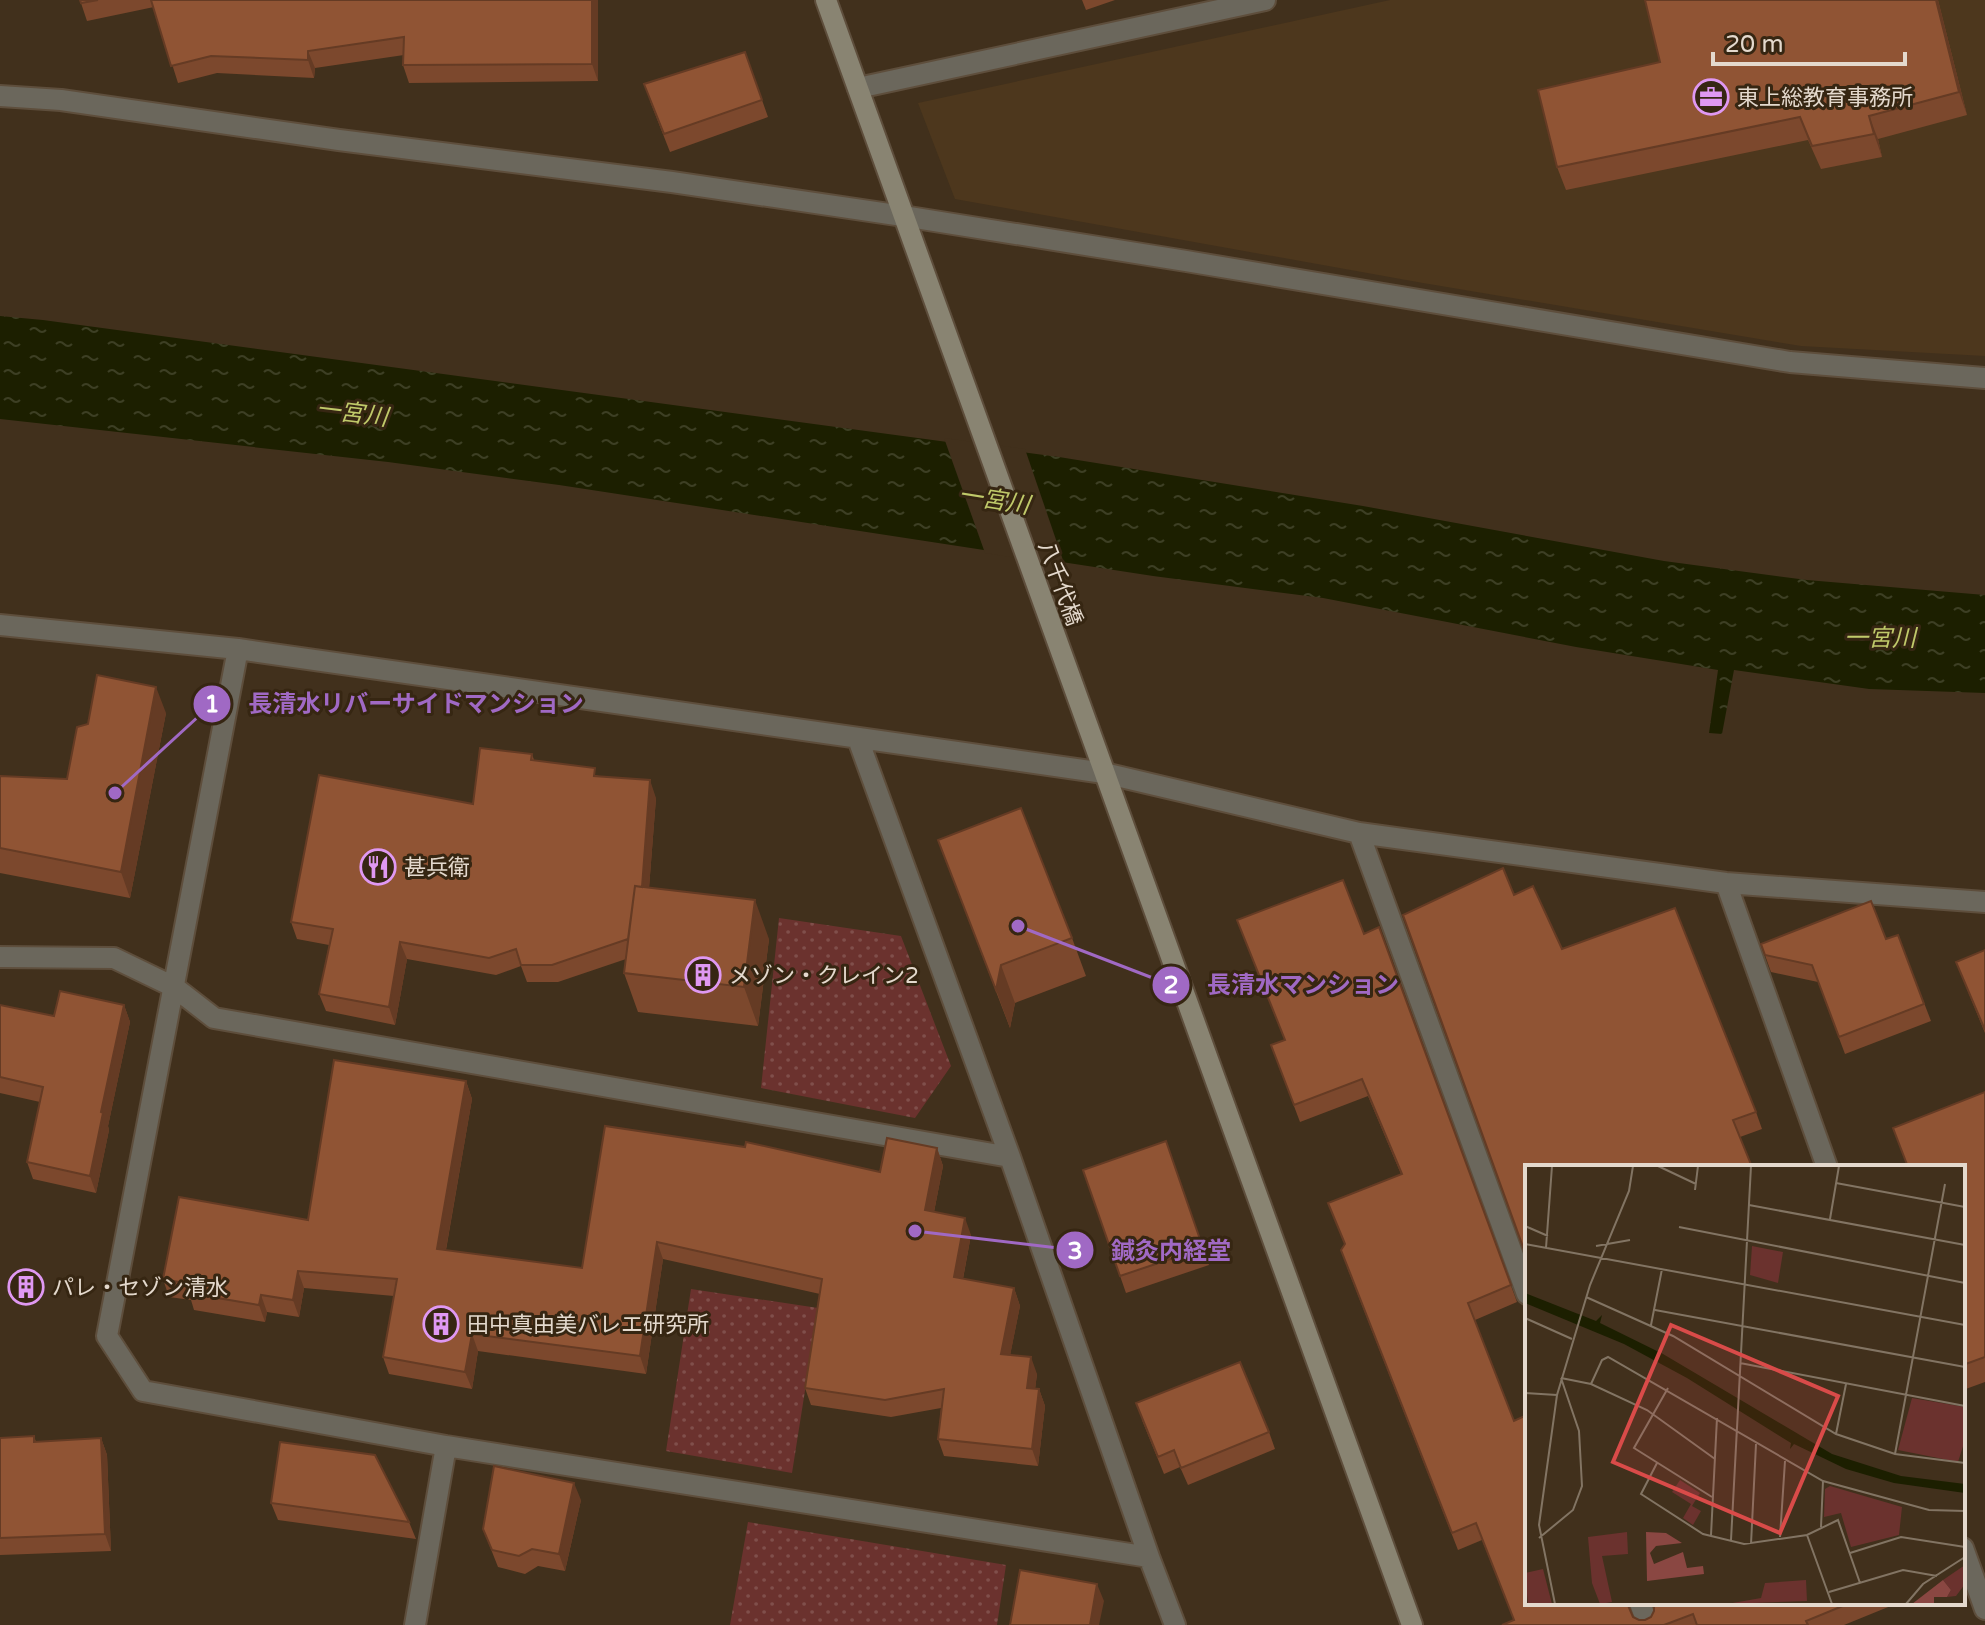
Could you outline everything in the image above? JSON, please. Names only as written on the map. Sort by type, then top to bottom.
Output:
[{"type":"street","name":"八千代橋","points":[[826,0],[1412,1625]]},
{"type":"street","points":[[858,88],[1265,0]]},
{"type":"street","points":[[0,96],[61,100],[903,216],[1790,362],[1985,378]]},
{"type":"street","points":[[0,625],[238,649],[1104,773],[1359,833],[1726,883],[1985,902]]},
{"type":"street","points":[[238,649],[107,1336],[143,1391],[446,1446],[1149,1557]]},
{"type":"street","points":[[858,739],[1175,1625]]},
{"type":"street","points":[[1359,833],[1525,1289]]},
{"type":"street","points":[[1726,883],[1826,1165]]},
{"type":"street","points":[[0,957],[114,958],[174,987],[214,1018],[1010,1157]]},
{"type":"street","points":[[415,1625],[446,1446]]},
{"type":"street","points":[[1965,1554],[1985,1609]]},
{"type":"street","points":[[1641,1605],[1648,1625]]},
{"type":"shaded area","points":[[1390,0],[1985,0],[1985,356],[1801,346],[1423,283],[955,199],[918,103]]},
{"type":"shaded area","points":[[779,918],[901,936],[951,1066],[915,1118],[761,1088]]},
{"type":"shaded area","points":[[691,1289],[818,1308],[792,1473],[666,1451]]},
{"type":"shaded area","points":[[748,1522],[1006,1565],[997,1625],[730,1625]]},
{"type":"water","name":"一宮川","points":[[0,316],[1059,457],[1363,506],[1664,561],[1807,580],[1985,595],[1985,693],[1869,689],[1734,670],[1722,734],[1709,733],[1718,670],[1576,647],[1323,598],[1153,576],[559,485],[388,462],[0,419]]},
{"type":"pier","points":[[944,438],[1025,449],[1065,566],[985,553]]},
{"type":"building","points":[[151,0],[592,0],[592,64],[403,65],[404,37],[308,51],[308,60],[211,56],[171,66]]},
{"type":"building","name":"東上総教育事務所","points":[[1645,0],[1936,0],[1959,92],[1869,116],[1874,134],[1812,146],[1800,117],[1557,167],[1538,90],[1660,62]]},
{"type":"building","points":[[745,52],[762,100],[664,134],[644,84]]},
{"type":"building","points":[[97,675],[156,687],[121,872],[0,848],[0,776],[67,779],[77,727],[88,724]]},
{"type":"building","points":[[480,748],[532,754],[531,760],[595,768],[594,776],[650,780],[642,887],[635,886],[628,939],[552,965],[521,965],[516,949],[489,958],[400,942],[389,1007],[319,994],[333,929],[291,922],[319,775],[473,804]]},
{"type":"building","points":[[1021,808],[1072,938],[1001,965],[996,990],[938,840]]},
{"type":"building","points":[[1503,868],[1514,895],[1533,886],[1562,949],[1675,908],[1756,1112],[1733,1120],[1751,1165],[1525,1165],[1525,1252],[1403,915]]},
{"type":"building","points":[[1343,880],[1364,934],[1379,927],[1511,1285],[1468,1303],[1514,1421],[1525,1416],[1525,1605],[1628,1605],[1633,1617],[1645,1620],[1651,1617],[1654,1605],[1845,1605],[1806,1621],[1808,1625],[1697,1625],[1693,1614],[1664,1625],[1502,1625],[1514,1620],[1476,1523],[1452,1533],[1341,1250],[1345,1244],[1328,1203],[1402,1174],[1362,1079],[1294,1105],[1271,1045],[1285,1040],[1237,920]]},
{"type":"building","points":[[635,886],[755,900],[744,987],[624,973]]},
{"type":"building","points":[[1871,901],[1886,939],[1898,935],[1924,1004],[1839,1037],[1812,965],[1765,955],[1761,944]]},
{"type":"building","points":[[1985,950],[1985,1030],[1956,962]]},
{"type":"building","points":[[60,991],[124,1005],[90,1176],[27,1162],[43,1087],[0,1077],[0,1005],[54,1016]]},
{"type":"building","points":[[334,1060],[466,1081],[437,1249],[582,1268],[605,1126],[745,1147],[746,1142],[880,1172],[887,1138],[937,1148],[925,1210],[965,1218],[954,1277],[1014,1288],[1001,1354],[1031,1357],[1027,1388],[1039,1389],[1032,1449],[938,1439],[944,1389],[885,1400],[805,1388],[822,1279],[657,1242],[640,1356],[472,1334],[465,1372],[383,1357],[397,1279],[298,1271],[293,1300],[261,1295],[259,1305],[188,1293],[185,1283],[163,1279],[179,1197],[308,1220]]},
{"type":"building","points":[[1985,1092],[1985,1357],[1965,1364],[1965,1165],[1907,1165],[1893,1128]]},
{"type":"building","points":[[1166,1141],[1203,1248],[1120,1276],[1083,1170]]},
{"type":"building","points":[[1240,1362],[1269,1432],[1181,1468],[1174,1450],[1158,1457],[1136,1403]]},
{"type":"building","points":[[34,1436],[34,1442],[101,1438],[105,1534],[0,1538],[0,1438]]},
{"type":"building","points":[[280,1442],[375,1455],[409,1522],[271,1503]]},
{"type":"building","points":[[494,1466],[574,1483],[559,1554],[532,1549],[519,1556],[492,1550],[483,1529]]},
{"type":"building","points":[[1020,1570],[1097,1584],[1090,1625],[1010,1625]]},
{"type":"place","name":"東上総教育事務所","points":[[1711,97]]},
{"type":"place","name":"長清水リバーサイドマンション","points":[[115,793]]},
{"type":"place","name":"甚兵衛","points":[[378,867]]},
{"type":"place","name":"長清水マンション","points":[[1018,926]]},
{"type":"place","name":"メゾン・クレイン2","points":[[703,975]]},
{"type":"place","name":"鍼灸内経堂","points":[[915,1231]]},
{"type":"place","name":"パレ・セゾン清水","points":[[26,1287]]},
{"type":"place","name":"田中真由美バレエ研究所","points":[[441,1324]]}]
